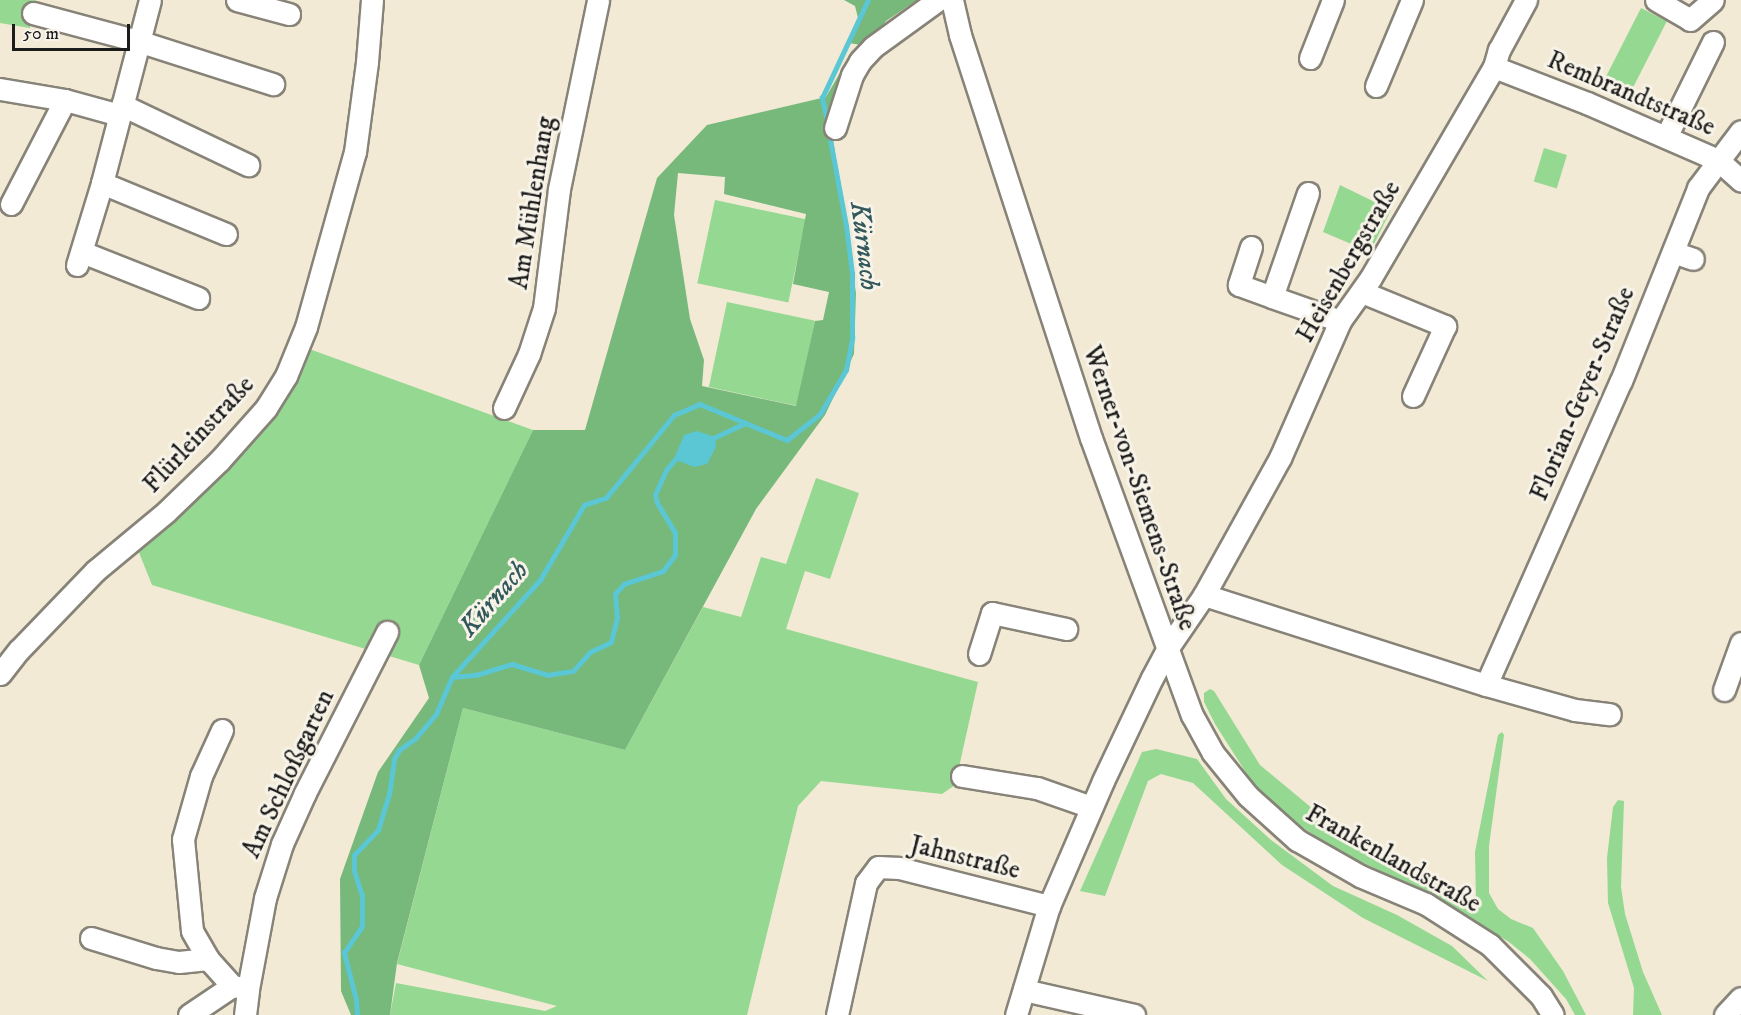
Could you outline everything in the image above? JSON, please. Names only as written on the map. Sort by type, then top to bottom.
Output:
[{"type":"street","points":[[150,0],[102,183],[79,258],[198,298]]},
{"type":"street","points":[[237,0],[289,14]]},
{"type":"street","name":"Flürleinstraße","points":[[0,674],[19,650],[95,571],[166,512],[219,461],[266,408],[286,376],[306,327],[356,152],[372,0]]},
{"type":"street","name":"Am Mühlenhang","points":[[504,408],[529,354],[544,308],[559,189],[598,0]]},
{"type":"street","points":[[835,128],[852,75],[861,61],[873,48],[938,0]]},
{"type":"street","name":"Werner-von-Siemens-Straße","points":[[952,0],[960,34],[1091,438],[1169,646],[1091,807],[1048,906],[1016,1015]]},
{"type":"street","points":[[1310,58],[1333,0]]},
{"type":"street","points":[[1376,86],[1412,0]]},
{"type":"street","name":"Heisenbergstraße","points":[[1169,646],[1204,595],[1280,458],[1340,321],[1362,292],[1494,67],[1526,0]]},
{"type":"street","points":[[1656,0],[1690,20],[1713,0]]},
{"type":"street","points":[[33,13],[138,41],[273,84]]},
{"type":"street","points":[[1666,137],[1713,42]]},
{"type":"street","name":"Rembrandtstraße","points":[[1494,67],[1587,103],[1718,160],[1741,182]]},
{"type":"street","points":[[0,89],[121,110],[248,165]]},
{"type":"street","points":[[11,204],[65,100]]},
{"type":"street","name":"Florian-Geyer-Straße","points":[[1486,685],[1621,381],[1698,188],[1741,131]]},
{"type":"street","points":[[102,183],[226,234]]},
{"type":"street","points":[[1272,297],[1308,193]]},
{"type":"street","points":[[1251,247],[1239,285],[1340,321]]},
{"type":"street","points":[[1673,252],[1693,259]]},
{"type":"street","points":[[1362,292],[1445,326],[1413,396]]},
{"type":"street","points":[[1204,595],[1486,685],[1575,710],[1610,714]]},
{"type":"street","points":[[979,654],[992,613],[1066,629]]},
{"type":"street","name":"Am Schloßgarten","points":[[245,1015],[240,987],[282,844],[305,793],[387,632]]},
{"type":"street","points":[[1724,690],[1741,643]]},
{"type":"street","name":"Frankenlandstraße","points":[[1169,646],[1192,715],[1213,753],[1264,812],[1297,840],[1341,866],[1426,904],[1490,945],[1541,996],[1553,1015]]},
{"type":"street","points":[[189,1015],[240,987],[208,959],[192,931],[183,838],[201,776],[222,730]]},
{"type":"street","points":[[962,776],[1037,788],[1091,807]]},
{"type":"street","name":"Jahnstraße","points":[[837,1015],[866,883],[878,867],[899,868],[1048,906]]},
{"type":"street","points":[[92,938],[156,958],[179,962],[208,959]]},
{"type":"street","points":[[1024,990],[1134,1015]]},
{"type":"street","points":[[1725,1015],[1741,998]]},
{"type":"green space","points":[[0,0],[36,0],[30,28],[0,23]]},
{"type":"green space","points":[[844,0],[917,0],[886,21],[867,46],[849,43],[858,18],[855,6]]},
{"type":"green space","points":[[1641,8],[1667,21],[1632,90],[1606,77]]},
{"type":"green space","points":[[842,69],[830,119],[856,293],[854,354],[825,415],[756,509],[625,750],[463,708],[397,963],[390,1015],[351,1015],[341,991],[340,879],[378,772],[429,698],[419,665],[533,430],[585,430],[657,178],[707,125],[826,97]],"holes":[[[678,173],[725,177],[724,194],[806,214],[793,284],[829,292],[823,320],[815,321],[796,406],[702,386],[704,360],[690,319],[674,215]]]},
{"type":"green space","points":[[1544,148],[1567,155],[1557,188],[1534,181]]},
{"type":"green space","points":[[1340,185],[1391,210],[1370,252],[1323,232]]},
{"type":"green space","points":[[715,200],[806,219],[788,302],[697,283]]},
{"type":"green space","points":[[727,302],[815,321],[797,406],[709,387]]},
{"type":"green space","points":[[290,342],[533,430],[419,665],[152,585],[130,530],[232,435],[259,400]]},
{"type":"green space","points":[[816,478],[859,493],[830,579],[805,571],[786,629],[978,682],[955,785],[942,794],[821,781],[798,806],[747,1015],[390,1015],[396,983],[545,1011],[557,1006],[397,964],[463,708],[625,750],[703,607],[741,617],[761,557],[786,564]]},
{"type":"green space","points":[[1210,689],[1214,691],[1260,765],[1313,809],[1339,829],[1383,856],[1476,901],[1475,852],[1498,735],[1502,732],[1504,735],[1489,846],[1489,893],[1498,909],[1511,919],[1533,928],[1563,971],[1586,1015],[1575,1015],[1566,999],[1530,959],[1509,942],[1450,905],[1332,848],[1282,813],[1252,782],[1215,724],[1204,702],[1204,693]]},
{"type":"green space","points":[[1156,749],[1197,759],[1226,799],[1271,840],[1333,886],[1397,915],[1452,946],[1488,981],[1363,918],[1282,865],[1193,783],[1161,774],[1148,781],[1105,896],[1080,891],[1142,752]]},
{"type":"green space","points":[[1618,800],[1624,801],[1621,887],[1625,914],[1643,972],[1662,1015],[1633,1015],[1634,988],[1608,903],[1607,858],[1613,807]]},
{"type":"water","points":[[697,431],[715,437],[716,447],[707,464],[694,467],[674,459],[684,435]]},
{"type":"waterway","name":"Kürnach","points":[[828,125],[822,98],[868,0]]},
{"type":"waterway","name":"Kürnach","points":[[357,1015],[356,1000],[344,953],[362,926],[362,896],[354,871],[354,855],[378,830],[389,795],[394,759],[399,750],[415,739],[436,714],[452,677],[540,580],[584,505],[606,498],[674,415],[700,404],[787,440],[820,414],[846,370],[852,338],[852,274],[846,226],[829,134]]},
{"type":"waterway","name":"Kürnach","points":[[709,440],[745,423]]},
{"type":"waterway","name":"Kürnach","points":[[452,677],[476,675],[512,664],[547,675],[573,671],[590,652],[611,642],[617,618],[615,594],[624,584],[663,571],[675,555],[675,533],[657,503],[655,495],[666,470],[678,456]]}]
